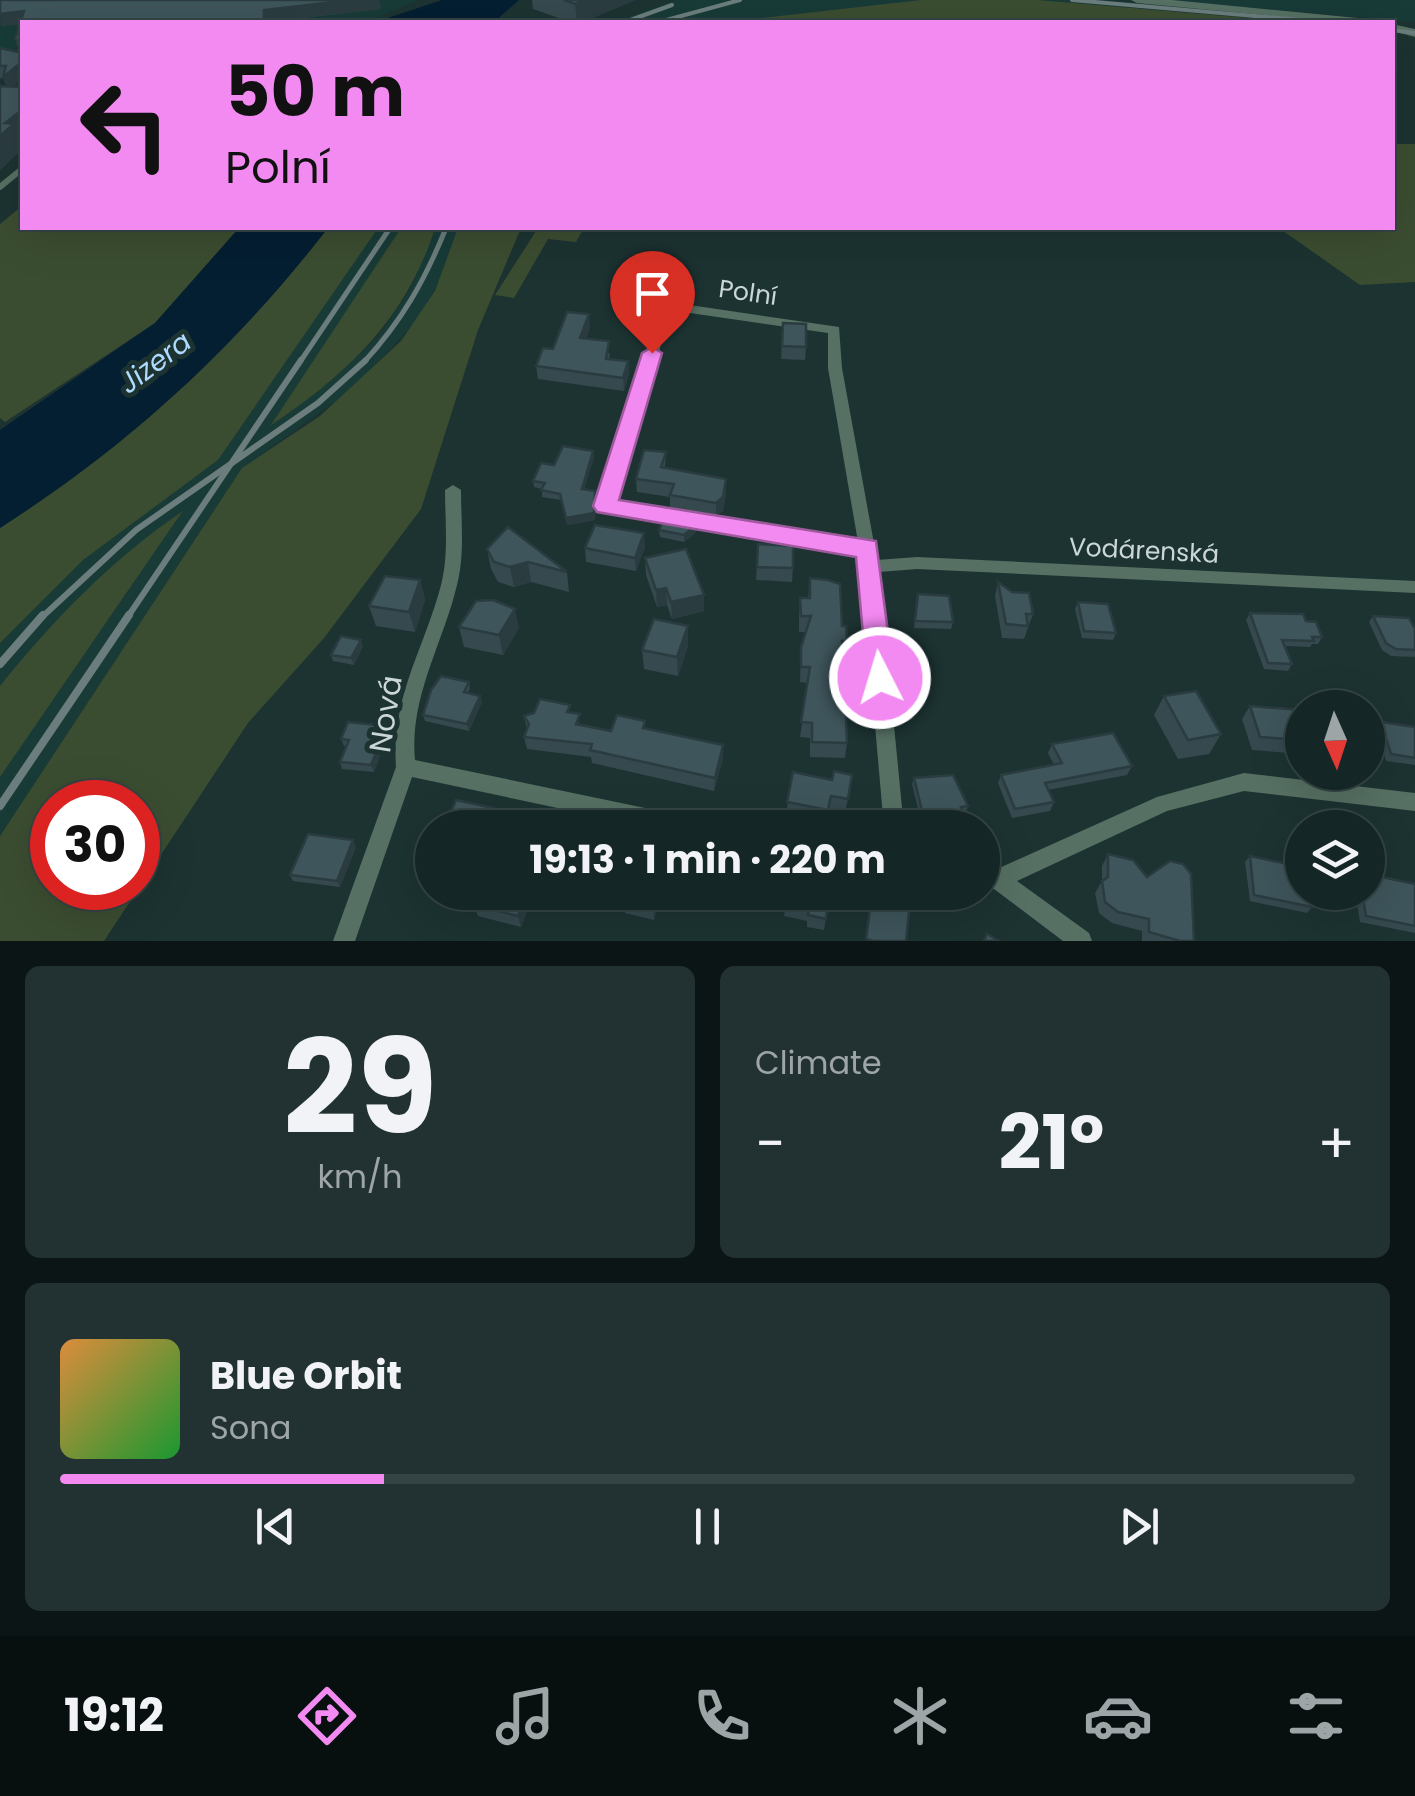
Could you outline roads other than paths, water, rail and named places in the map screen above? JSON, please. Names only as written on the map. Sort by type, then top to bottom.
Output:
[{"type":"street","points":[[1137,0],[1347,20]]},
{"type":"street","name":"Polní","points":[[867,548],[839,548],[605,506],[638,409],[662,314],[683,308],[834,330],[835,368],[867,548],[870,567],[892,810]]},
{"type":"street","name":"Nová","points":[[344,941],[406,767],[402,746],[412,691],[450,582],[453,490]]},
{"type":"street","name":"Vodárenská","points":[[870,567],[916,562],[1415,588]]},
{"type":"street","points":[[406,767],[612,810]]},
{"type":"street","points":[[1000,875],[1164,803],[1244,782],[1415,802]]},
{"type":"street","points":[[1000,886],[1081,941]]},
{"type":"lane","points":[[0,187],[20,171]]},
{"type":"water","points":[[442,0],[519,0],[496,20],[382,20]]},
{"type":"water","name":"Jizera","points":[[237,230],[326,230],[255,315],[177,392],[93,463],[0,528],[0,430],[155,323]]},
{"type":"railway","points":[[666,20],[740,0]]},
{"type":"railway","points":[[1072,0],[1302,20]]},
{"type":"railway","points":[[631,20],[672,5]]},
{"type":"railway","points":[[1395,30],[1415,33]]},
{"type":"railway","points":[[300,362],[389,230]]},
{"type":"railway","points":[[365,361],[411,299],[445,230]]},
{"type":"railway","points":[[231,464],[301,360]]},
{"type":"railway","points":[[231,464],[318,403],[365,361]]},
{"type":"railway","points":[[41,618],[136,530],[231,464]]},
{"type":"railway","points":[[127,618],[231,464]]},
{"type":"railway","points":[[0,664],[43,615]]},
{"type":"railway","points":[[0,806],[129,615]]}]
